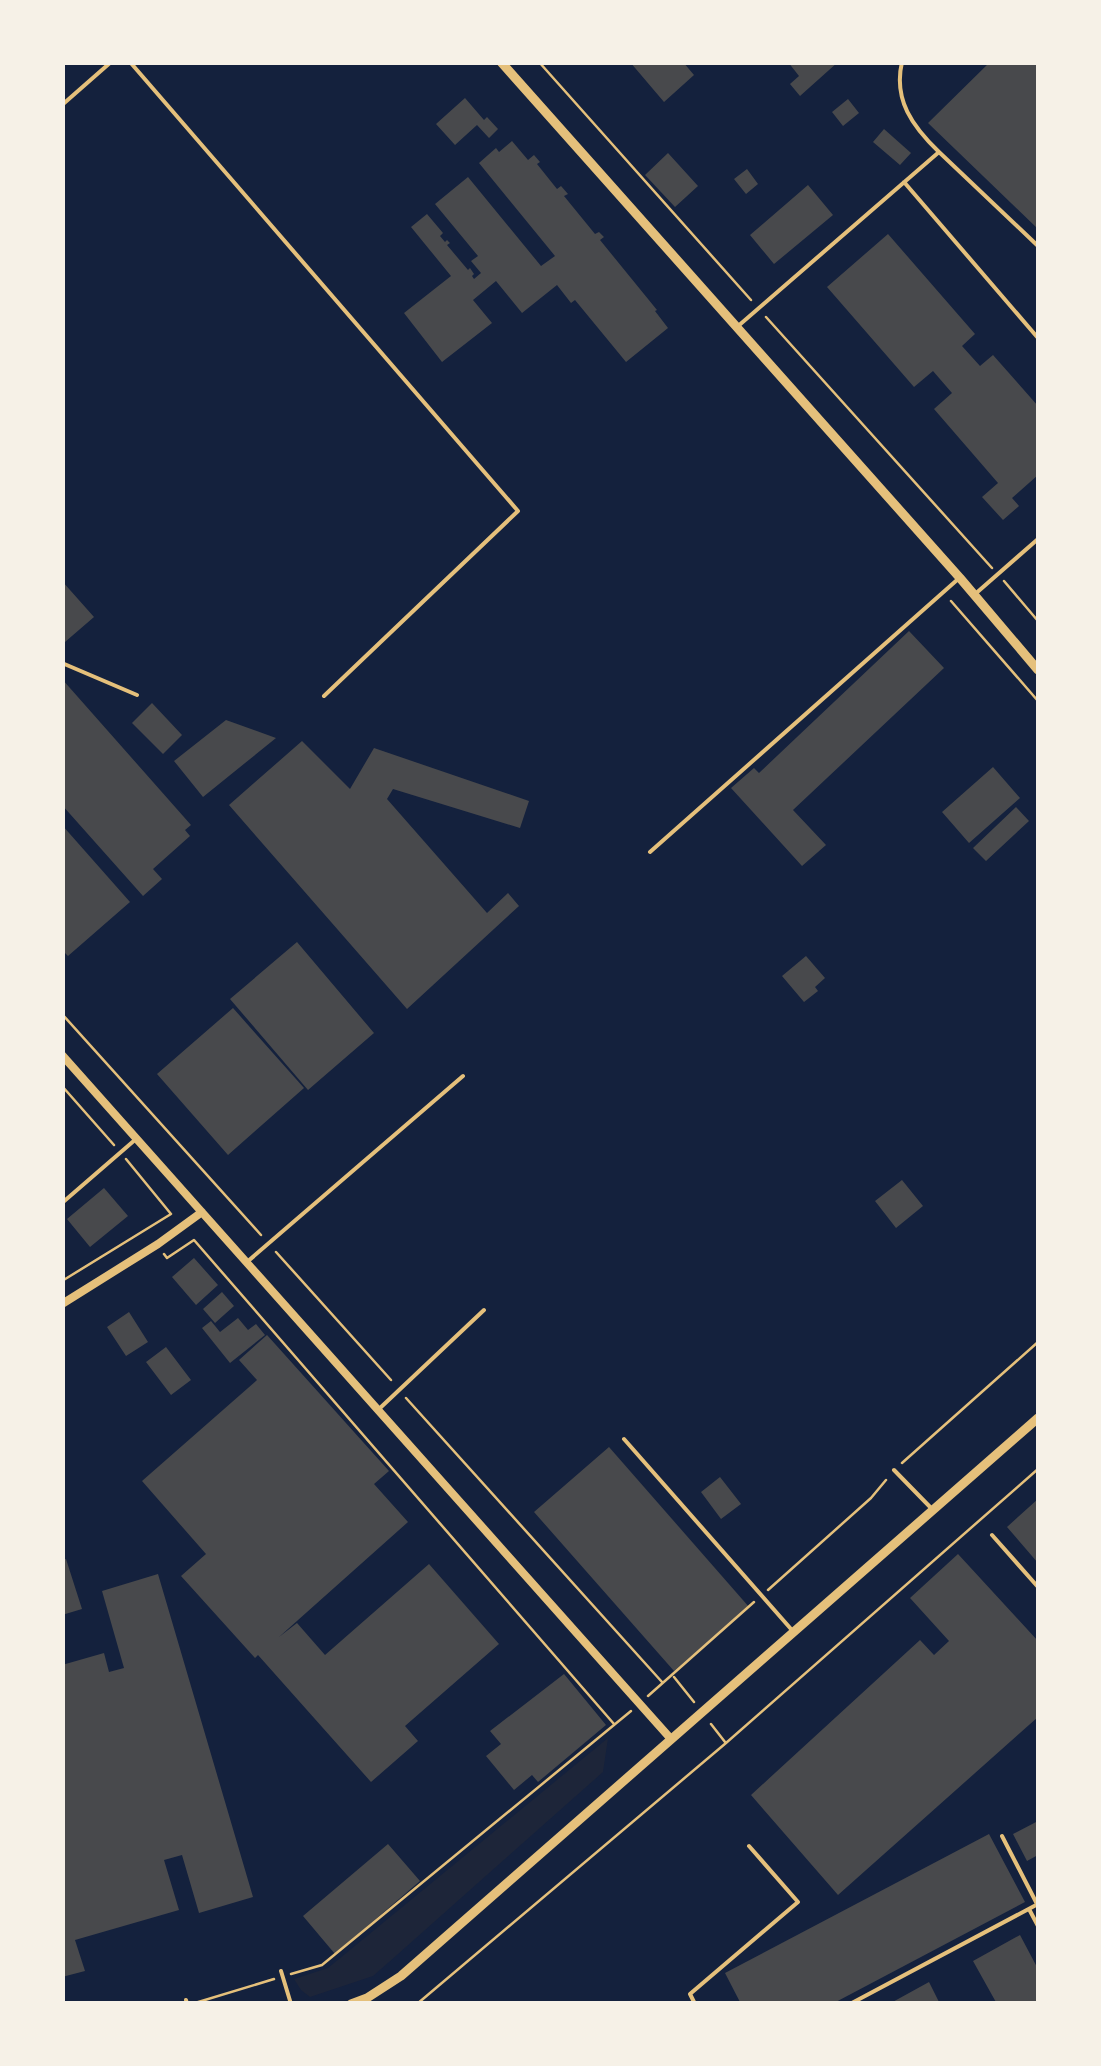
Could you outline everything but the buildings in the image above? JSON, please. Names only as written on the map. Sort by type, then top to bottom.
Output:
[{"type":"street","points":[[502,62],[1038,670]]},
{"type":"street","points":[[62,1055],[671,1740]]},
{"type":"street","points":[[62,1304],[202,1212]]},
{"type":"street","points":[[351,2004],[368,2001],[401,1976],[1038,1418]]},
{"type":"lane","points":[[62,106],[111,62]]},
{"type":"lane","points":[[130,62],[518,511],[324,696]]},
{"type":"lane","points":[[902,62],[900,99],[919,132],[1038,246]]},
{"type":"lane","points":[[737,328],[939,152]]},
{"type":"lane","points":[[904,182],[1038,338]]},
{"type":"lane","points":[[974,595],[1038,540]]},
{"type":"lane","points":[[650,852],[960,578]]},
{"type":"lane","points":[[62,663],[137,694]]},
{"type":"lane","points":[[247,1262],[463,1076]]},
{"type":"lane","points":[[62,1203],[136,1138]]},
{"type":"lane","points":[[379,1409],[484,1310]]},
{"type":"lane","points":[[624,1439],[794,1632]]},
{"type":"lane","points":[[894,1470],[933,1510]]},
{"type":"lane","points":[[992,1535],[1038,1587]]},
{"type":"lane","points":[[850,2004],[1038,1904],[1002,1836]]},
{"type":"lane","points":[[695,2004],[690,1994],[798,1902],[749,1846]]},
{"type":"lane","points":[[1028,1909],[1038,1926]]},
{"type":"lane","points":[[281,1972],[291,2004]]},
{"type":"path","points":[[539,62],[1038,621]]},
{"type":"path","points":[[944,592],[1038,702]]},
{"type":"path","points":[[62,1014],[663,1683]]},
{"type":"path","points":[[62,1281],[171,1214]]},
{"type":"path","points":[[167,1258],[194,1240],[615,1725]]},
{"type":"path","points":[[417,2004],[726,1743],[1038,1469]]},
{"type":"shaded area","points":[[608,1738],[603,1772],[373,1976],[310,1997],[301,1990],[294,1979],[328,1968]]}]
